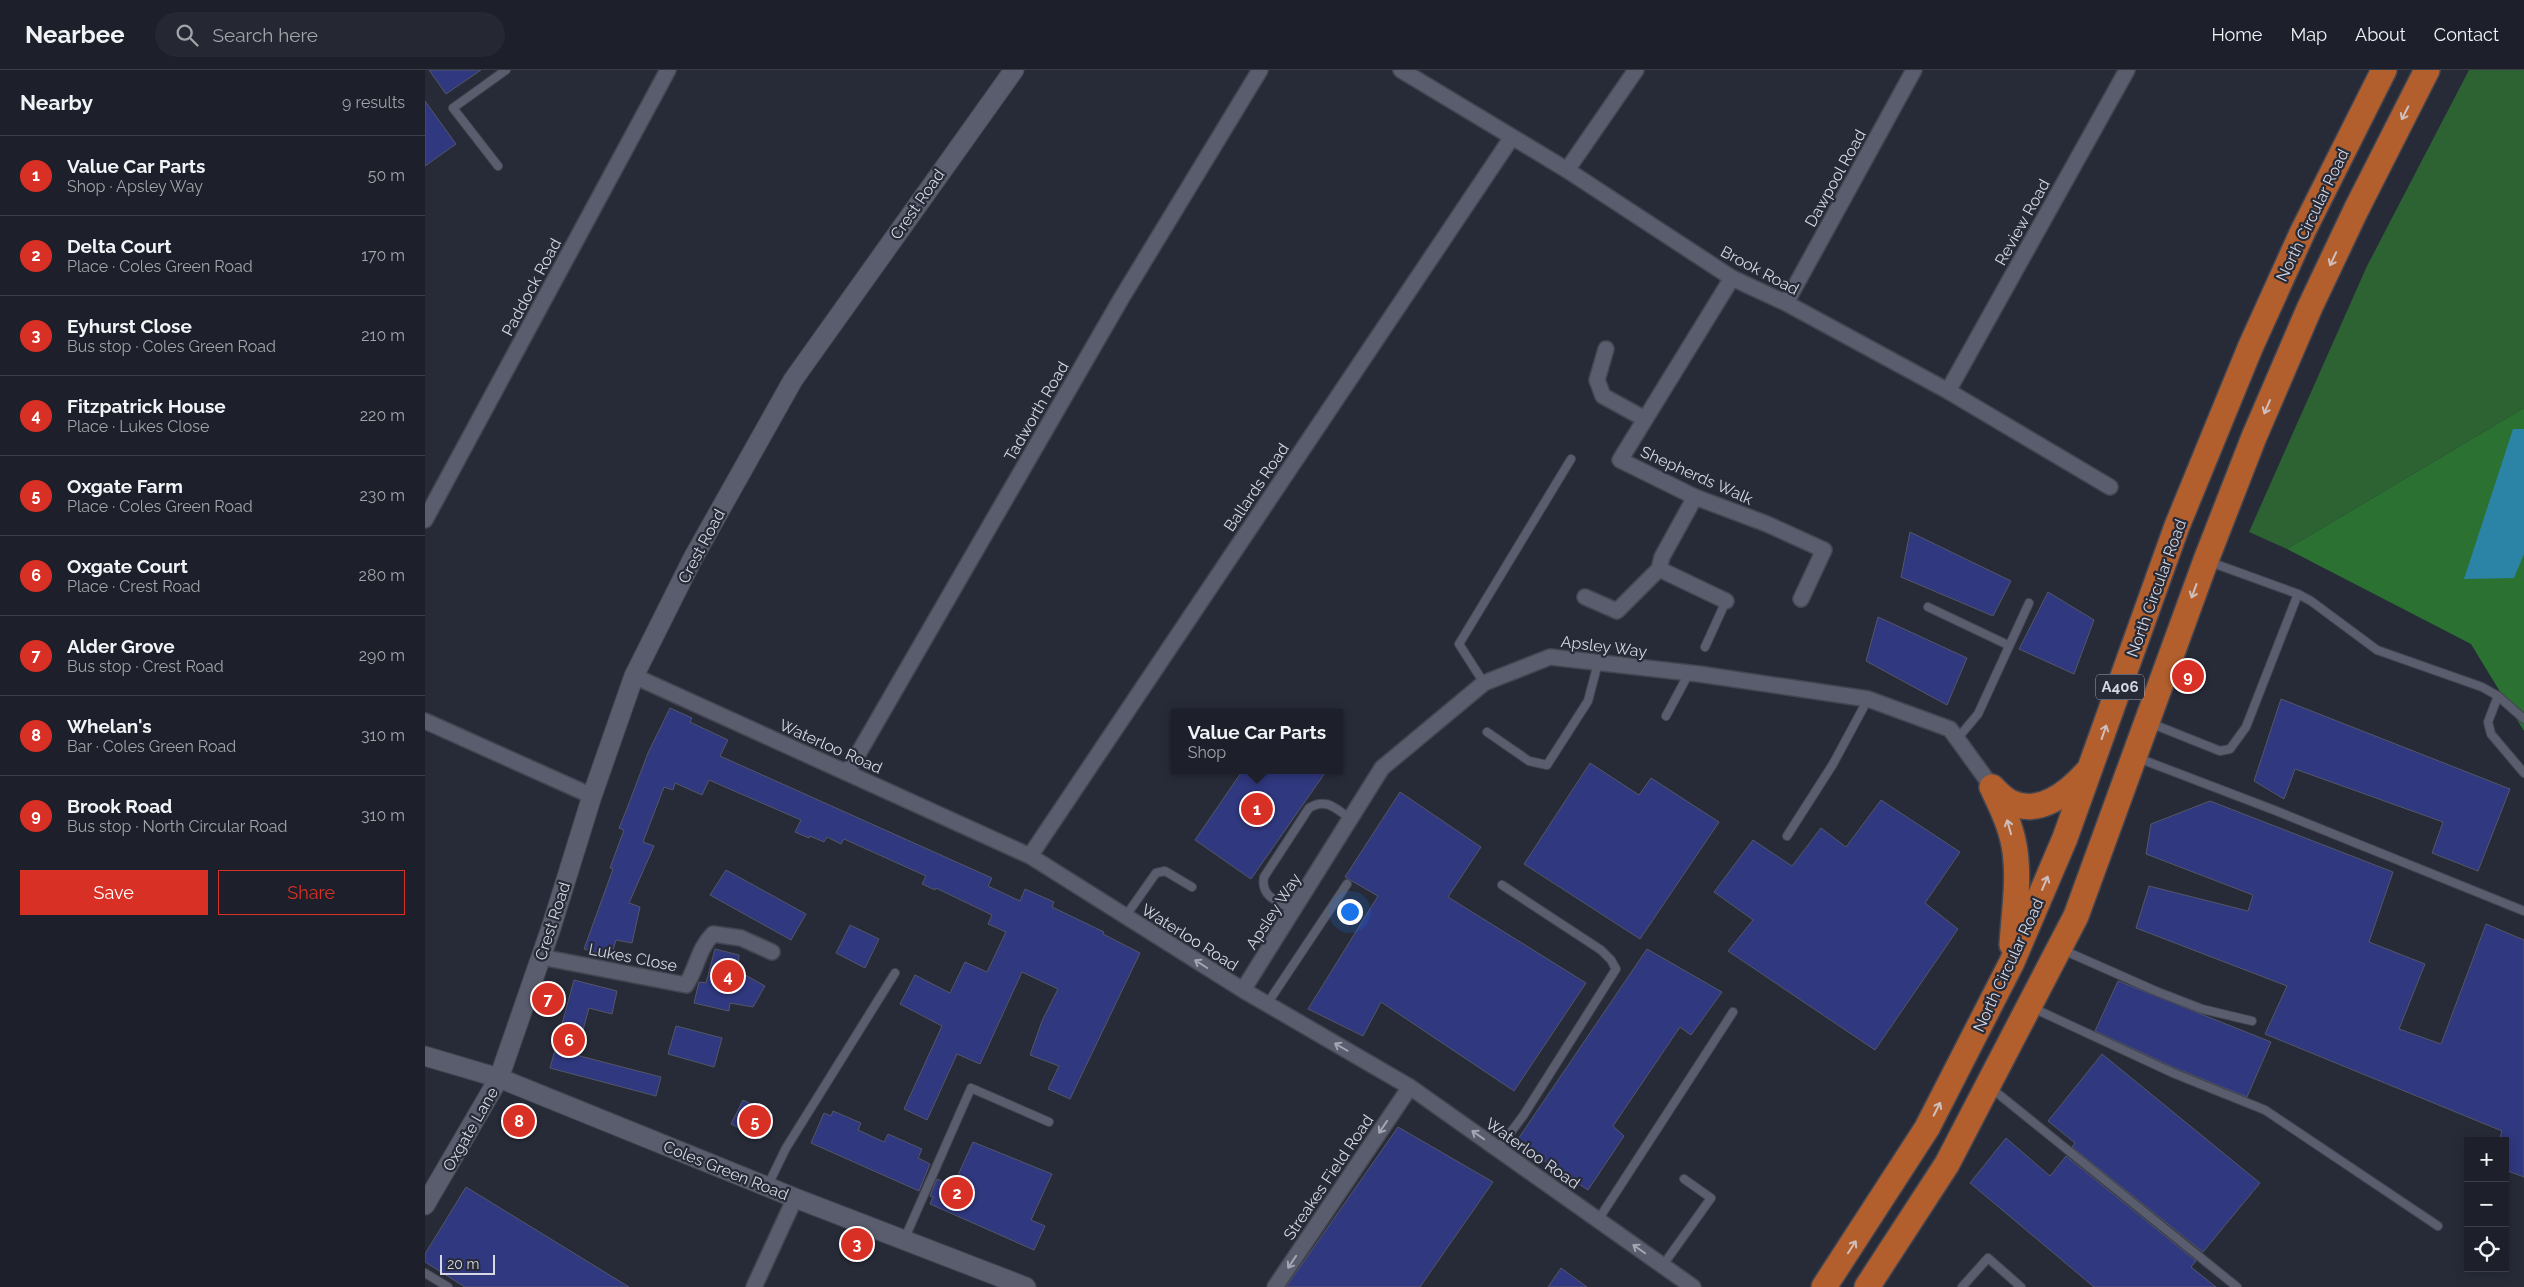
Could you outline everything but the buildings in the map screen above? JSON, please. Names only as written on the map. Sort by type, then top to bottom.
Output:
[{"type":"highway","name":"North Circular Road","points":[[1824,1287],[1927,1128],[2011,962],[2092,767],[2177,526],[2250,348],[2303,231],[2384,70]]},
{"type":"highway","name":"A406","points":[[1867,1287],[1947,1164],[2076,916],[2206,560],[2254,437],[2310,307],[2356,210],[2427,70]]},
{"type":"highway","points":[[1992,787],[2009,802],[2024,806],[2036,805],[2062,796],[2092,767]]},
{"type":"highway","points":[[1992,787],[2007,820],[2014,844],[2017,876],[2011,962]]},
{"type":"street","name":"Paddock Road","points":[[425,520],[668,70]]},
{"type":"street","name":"Crest Road","points":[[499,1078],[541,957],[592,796],[635,676],[693,558],[793,380],[1014,70]]},
{"type":"street","name":"Tadworth Road","points":[[847,773],[1117,307],[1260,70]]},
{"type":"street","name":"Brook Road","points":[[1401,70],[1567,170],[1732,278],[1786,303],[1948,391],[2109,487]]},
{"type":"street","points":[[1567,170],[1636,70]]},
{"type":"street","name":"Dawpool Road","points":[[1786,303],[1913,70]]},
{"type":"street","name":"Review Road","points":[[1948,391],[2127,70]]},
{"type":"street","name":"Ballards Road","points":[[1029,856],[1513,138]]},
{"type":"street","name":"Shepherds Walk","points":[[1732,278],[1620,460],[1695,496],[1767,524],[1824,550],[1801,599]]},
{"type":"street","points":[[1606,349],[1597,380],[1603,396],[1645,419]]},
{"type":"street","points":[[1585,597],[1617,611],[1659,569],[1662,557],[1695,496]]},
{"type":"street","points":[[1659,569],[1726,601]]},
{"type":"street","name":"Apsley Way","points":[[1243,990],[1382,768],[1484,683],[1550,657],[1689,673],[1869,699],[1950,729],[1992,787]]},
{"type":"street","name":"Waterloo Road","points":[[635,676],[1029,856],[1243,990],[1410,1087],[1693,1287]]},
{"type":"street","points":[[425,721],[592,796]]},
{"type":"street","name":"Lukes Close","points":[[541,957],[686,985],[691,977],[703,944],[713,934],[741,938],[772,952]]},
{"type":"street","name":"Coles Green Road","points":[[425,1056],[499,1078],[903,1240],[997,1282],[1026,1287]]},
{"type":"street","name":"Oxgate Lane","points":[[425,1205],[499,1078]]},
{"type":"street","name":"Streakes Field Road","points":[[1275,1287],[1410,1087]]},
{"type":"street","points":[[753,1287],[795,1198]]},
{"type":"lane","points":[[498,166],[453,108],[506,70]]},
{"type":"lane","points":[[1484,683],[1459,644],[1571,459]]},
{"type":"lane","points":[[2206,560],[2298,594],[2311,601],[2377,650],[2482,688],[2498,696],[2524,719]]},
{"type":"lane","points":[[2147,722],[2220,751],[2230,749],[2246,727],[2298,594]]},
{"type":"lane","points":[[1705,647],[1726,601]]},
{"type":"lane","points":[[1957,739],[1978,714],[2007,645],[2029,603]]},
{"type":"lane","points":[[1929,608],[2007,645]]},
{"type":"lane","points":[[1487,732],[1529,761],[1547,765],[1588,701],[1598,663]]},
{"type":"lane","points":[[1666,716],[1689,673]]},
{"type":"lane","points":[[2498,696],[2488,722],[2491,734],[2524,773]]},
{"type":"lane","points":[[1787,836],[1833,764],[1869,699]]},
{"type":"lane","points":[[2134,757],[2274,810],[2524,911]]},
{"type":"lane","points":[[1294,910],[1266,894],[1262,886],[1264,877],[1309,808],[1317,802],[1325,802],[1351,819]]},
{"type":"lane","points":[[1125,917],[1156,873],[1165,871],[1192,887]]},
{"type":"lane","points":[[1267,1004],[1347,884]]},
{"type":"lane","points":[[1498,1149],[1523,1116],[1616,969],[1611,960],[1601,950],[1502,884]]},
{"type":"lane","points":[[2059,948],[2184,1002],[2252,1021]]},
{"type":"lane","points":[[768,1185],[786,1148],[895,973]]},
{"type":"lane","points":[[2029,1006],[2173,1074],[2265,1110],[2438,1226]]},
{"type":"lane","points":[[1598,1220],[1733,1012]]},
{"type":"lane","points":[[1988,1085],[2237,1287]]},
{"type":"lane","points":[[903,1240],[971,1088],[1049,1122]]},
{"type":"lane","points":[[1663,1266],[1711,1198],[1684,1179]]},
{"type":"lane","points":[[1962,1287],[1988,1258],[2021,1287]]},
{"type":"lane","points":[[425,1273],[448,1287]]},
{"type":"green space","points":[[2469,70],[2524,70],[2524,408],[2287,549],[2249,532],[2367,266]]},
{"type":"green space","points":[[2524,408],[2524,731],[2471,644],[2287,549]]},
{"type":"water","points":[[2513,429],[2524,429],[2524,554],[2514,578],[2464,579]]},
{"type":"place","name":"Brook Road","points":[[2188,676]]},
{"type":"place","name":"Value Car Parts","points":[[1257,809]]},
{"type":"place","name":"Fitzpatrick House","points":[[728,976]]},
{"type":"place","name":"Alder Grove","points":[[548,999]]},
{"type":"place","name":"Oxgate Court","points":[[569,1040]]},
{"type":"place","name":"Whelan's","points":[[519,1121]]},
{"type":"place","name":"Oxgate Farm","points":[[755,1121]]},
{"type":"place","name":"Delta Court","points":[[957,1193]]},
{"type":"place","name":"Eyhurst Close","points":[[857,1244]]}]
